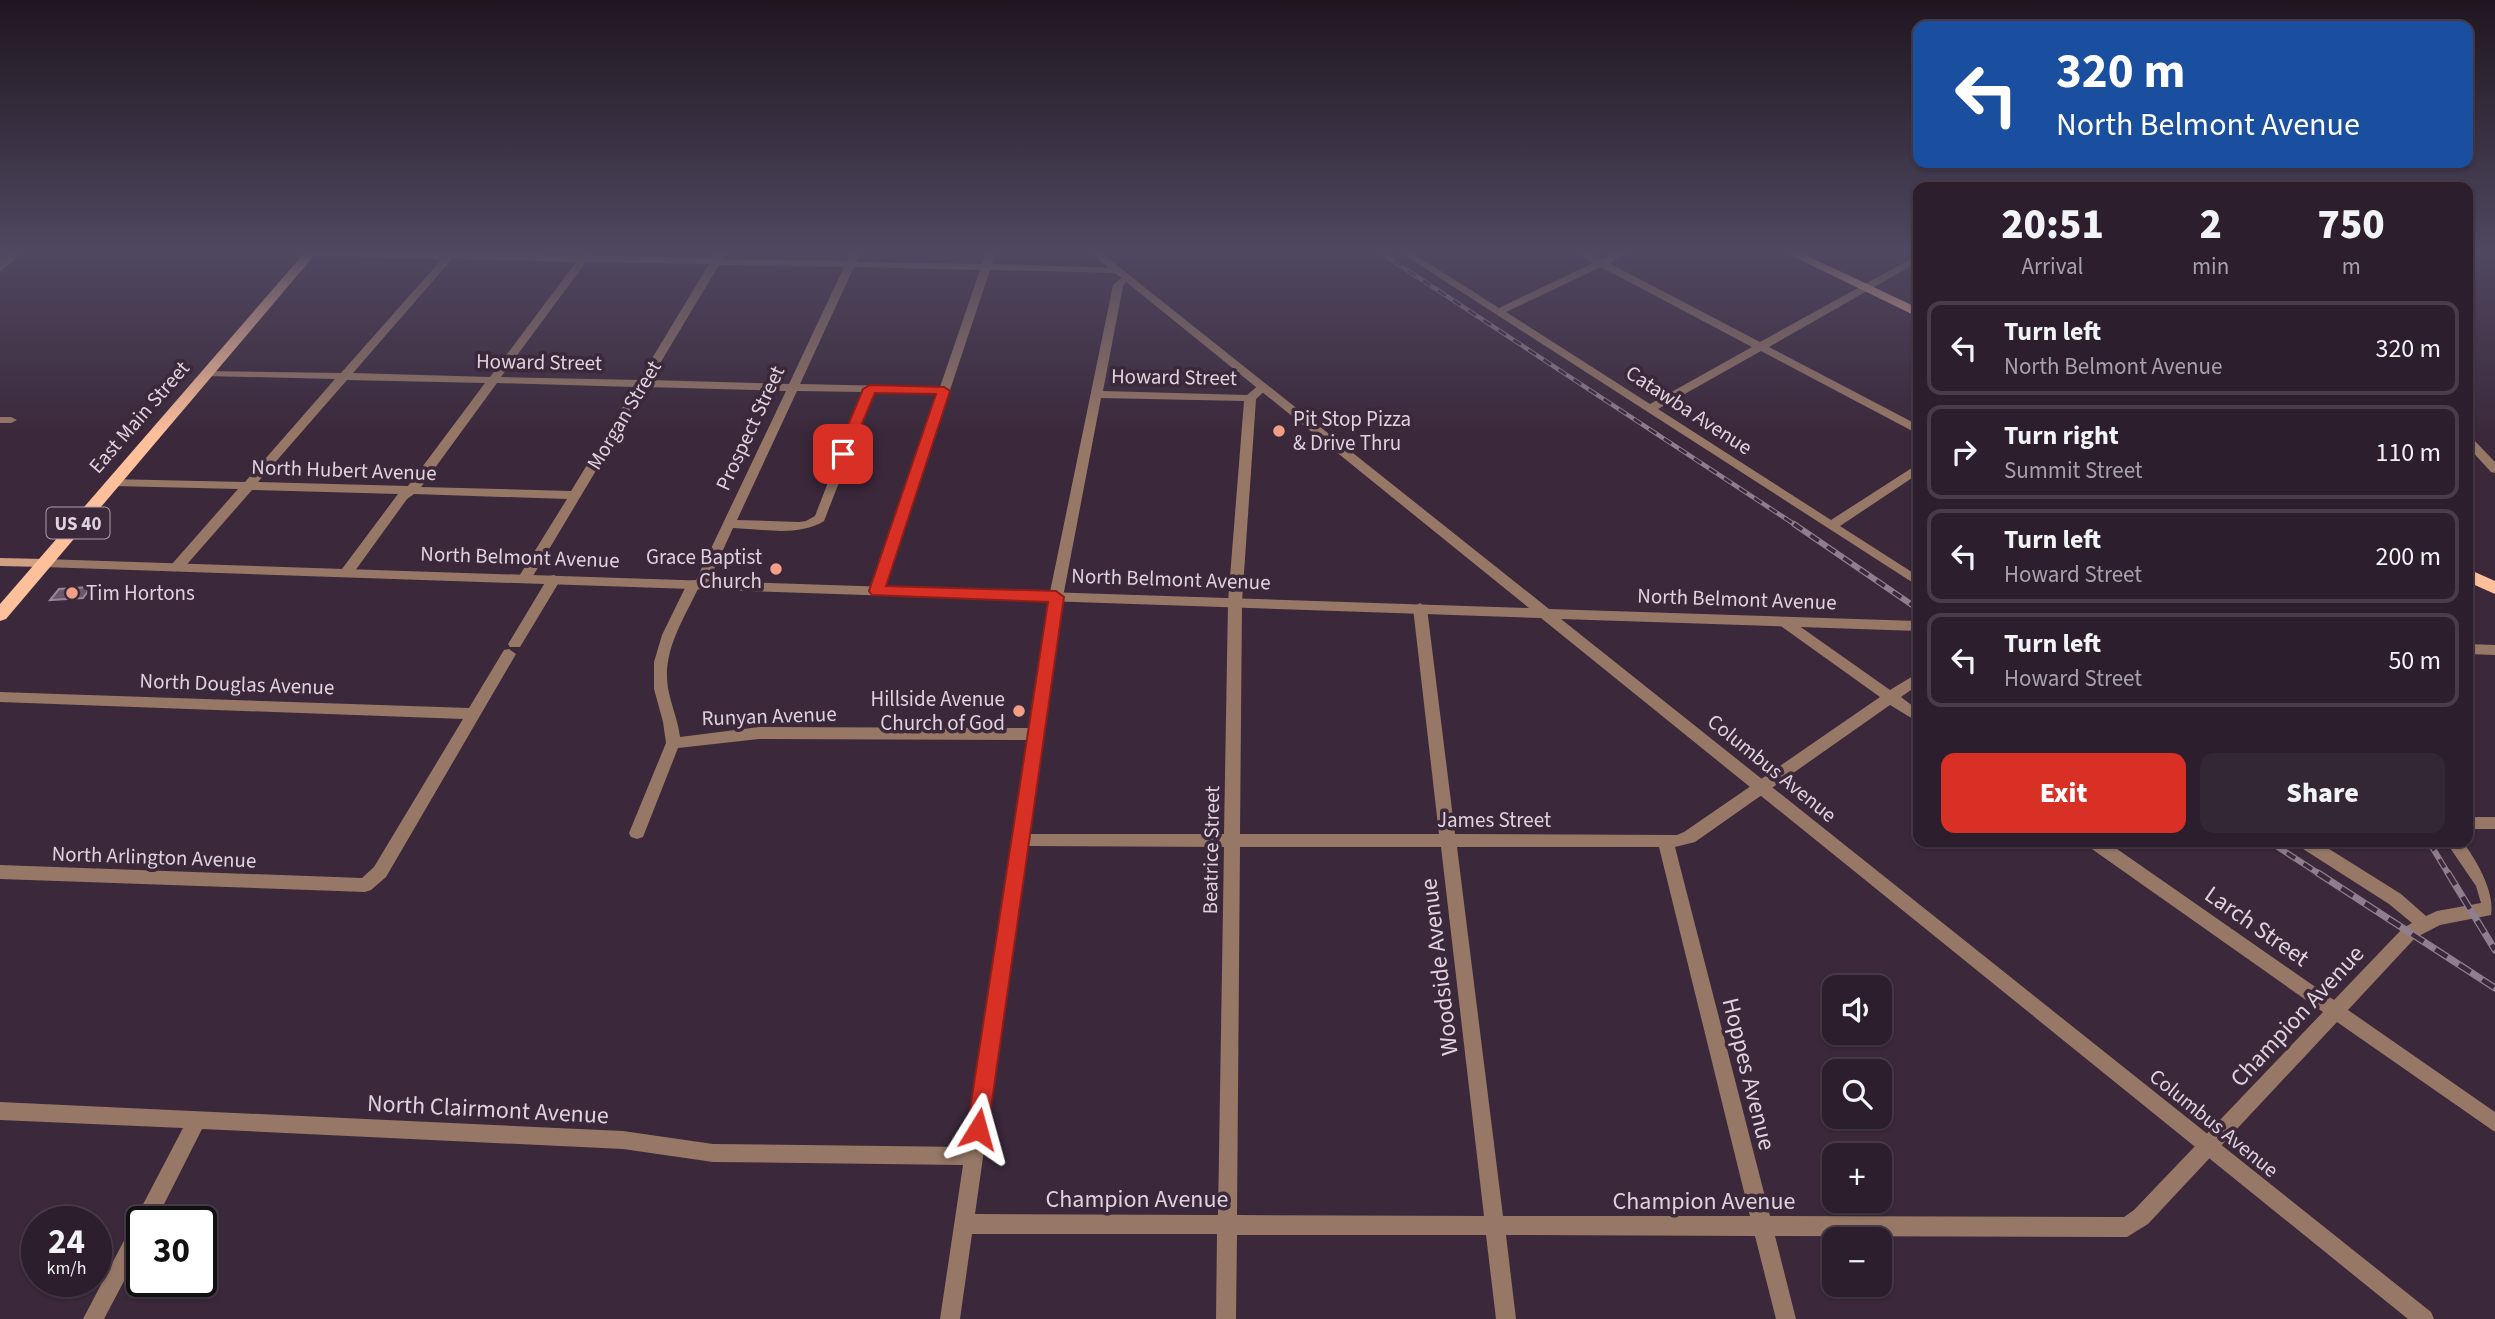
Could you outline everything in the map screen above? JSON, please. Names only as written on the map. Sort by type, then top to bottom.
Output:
[{"type":"main road","name":"East Main Street","points":[[0,615],[259,313]]},
{"type":"main road","points":[[0,562],[44,563]]},
{"type":"main road","points":[[2473,577],[2495,588]]},
{"type":"street","points":[[177,567],[400,313]]},
{"type":"street","points":[[347,572],[403,496],[411,491],[543,313]]},
{"type":"street","name":"Morgan Street","points":[[524,578],[685,313]]},
{"type":"street","name":"Prospect Street","points":[[673,743],[673,730],[661,689],[660,661],[729,524],[827,313]]},
{"type":"street","points":[[877,591],[970,313]]},
{"type":"street","points":[[950,1319],[1056,597],[1113,313]]},
{"type":"street","name":"Columbus Avenue","points":[[1169,313],[2424,1319]]},
{"type":"street","name":"Catawba Avenue","points":[[1499,313],[1913,579]]},
{"type":"street","points":[[1698,313],[1913,427]]},
{"type":"street","points":[[1650,409],[1822,313]]},
{"type":"street","name":"Howard Street","points":[[206,373],[944,391]]},
{"type":"street","points":[[1250,398],[1263,387]]},
{"type":"street","points":[[729,524],[799,526],[809,525],[820,518],[870,389]]},
{"type":"street","name":"Howard Street","points":[[1097,394],[1250,398]]},
{"type":"street","name":"Beatrice Street","points":[[1226,1319],[1235,602],[1250,398]]},
{"type":"street","points":[[2473,446],[2495,469]]},
{"type":"street","points":[[1832,526],[1913,471]]},
{"type":"street","name":"North Hubert Avenue","points":[[113,482],[575,495]]},
{"type":"street","name":"North Belmont Avenue","points":[[44,563],[1913,625]]},
{"type":"street","points":[[472,714],[554,579]]},
{"type":"street","name":"Woodside Avenue","points":[[1420,608],[1506,1319]]},
{"type":"street","points":[[1783,621],[1913,713]]},
{"type":"street","points":[[2473,649],[2495,650]]},
{"type":"street","name":"James Street","points":[[1020,839],[1665,841],[1689,837],[1913,682]]},
{"type":"street","name":"North Douglas Avenue","points":[[0,697],[472,714]]},
{"type":"street","name":"North Arlington Avenue","points":[[0,872],[355,886],[371,881],[380,872],[472,714]]},
{"type":"street","name":"Runyan Avenue","points":[[673,743],[760,733],[1035,734]]},
{"type":"street","points":[[637,833],[673,743]]},
{"type":"street","name":"Hoppes Avenue","points":[[1665,841],[1786,1319]]},
{"type":"street","name":"Larch Street","points":[[2102,847],[2495,1123]]},
{"type":"street","points":[[2313,847],[2395,899],[2423,923]]},
{"type":"street","name":"Champion Avenue","points":[[965,1224],[2127,1227],[2141,1217],[2409,933],[2423,923],[2437,918],[2485,910],[2489,904],[2483,884],[2457,847]]},
{"type":"street","name":"North Clairmont Avenue","points":[[0,1111],[623,1140],[713,1153],[974,1156]]},
{"type":"street","points":[[152,1206],[197,1121]]},
{"type":"street","points":[[93,1319],[126,1256]]},
{"type":"building","name":"Tim Hortons","points":[[91,587],[83,598],[50,600],[59,589]]},
{"type":"railway","points":[[1472,313],[1795,525]]},
{"type":"railway","points":[[1795,525],[1913,606]]},
{"type":"railway","points":[[2278,847],[2321,875]]},
{"type":"railway","points":[[2432,847],[2449,875]]},
{"type":"railway","points":[[2318,873],[2495,988]]},
{"type":"railway","points":[[2448,873],[2495,950]]},
{"type":"place","name":"Pit Stop Pizza & Drive Thru","points":[[1279,431]]},
{"type":"place","name":"Grace Baptist Church","points":[[776,569]]},
{"type":"place","name":"Tim Hortons","points":[[72,593]]},
{"type":"place","name":"Hillside Avenue Church of God","points":[[1019,711]]},
{"type":"route","points":[[843,454],[870,389],[944,391],[877,591],[1056,597],[978,1129]]}]
